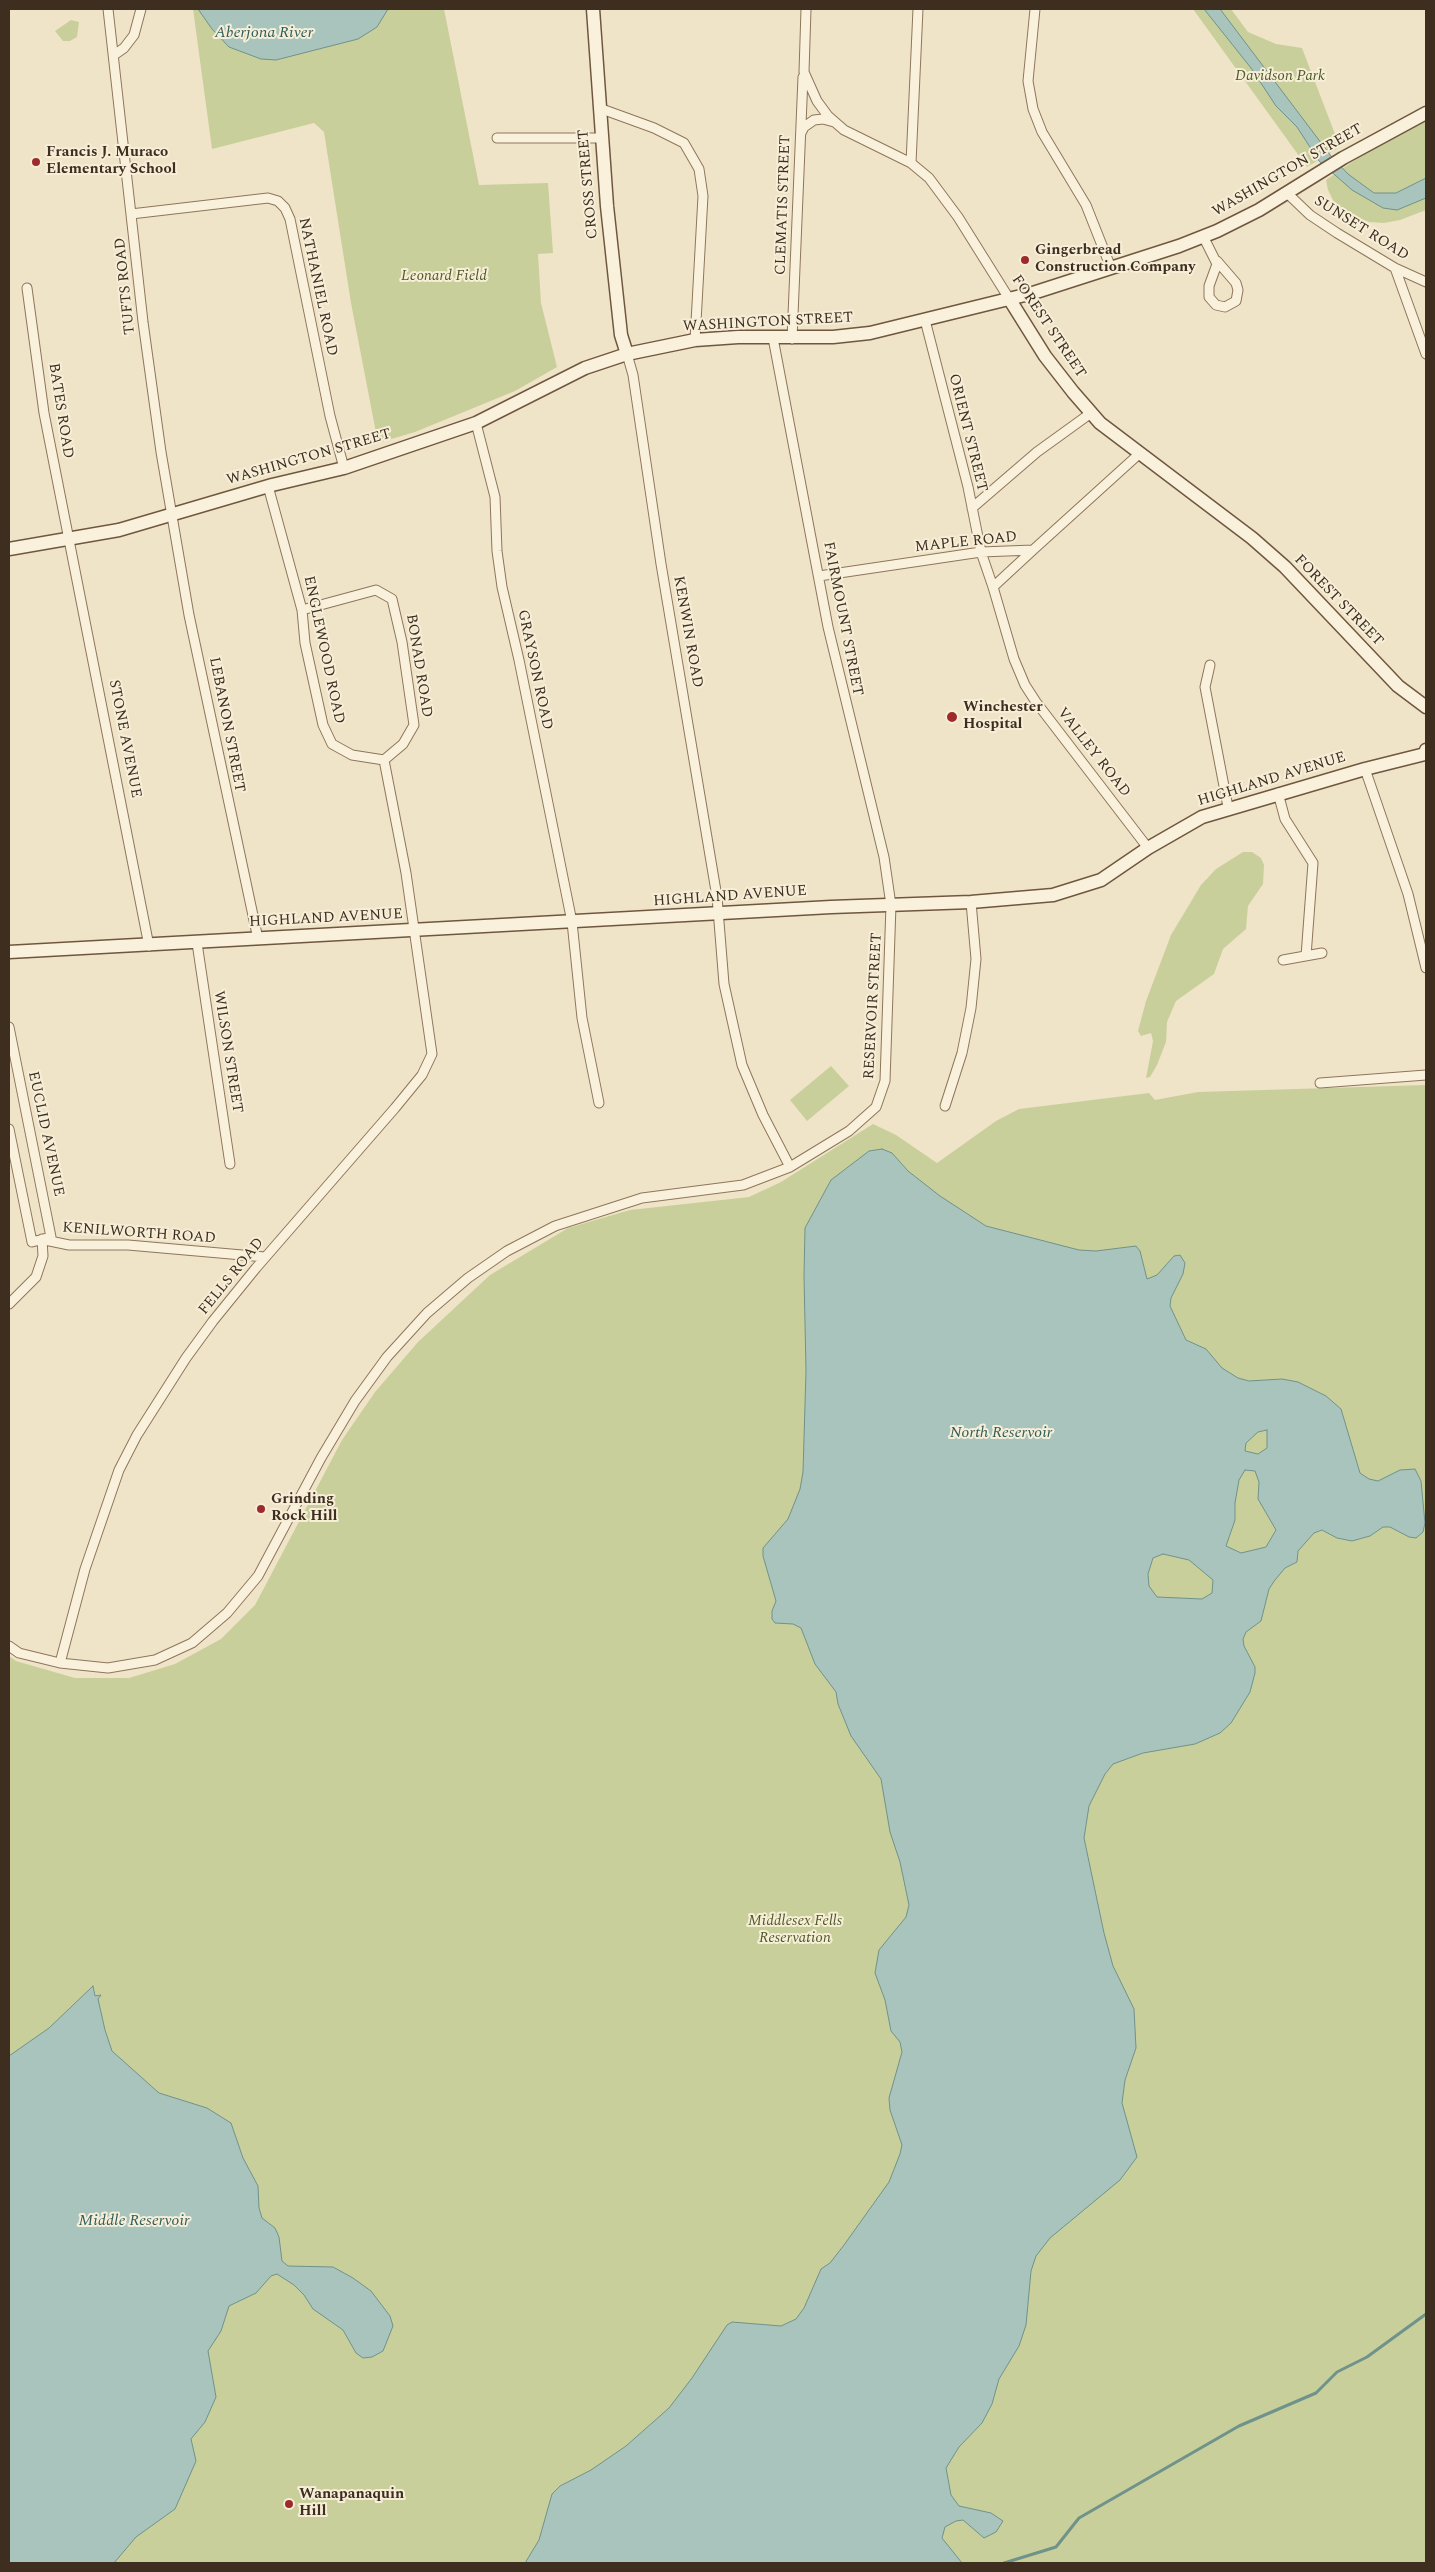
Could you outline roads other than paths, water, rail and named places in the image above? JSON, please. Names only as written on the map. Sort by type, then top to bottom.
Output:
[{"type":"main road","name":"CROSS STREET","points":[[593,9],[601,138],[621,335],[627,354]]},
{"type":"main road","name":"WASHINGTON STREET","points":[[9,549],[119,530],[268,486],[344,468],[476,424],[584,368],[627,354],[695,340],[792,339],[870,333],[1010,300],[1203,236],[1245,217],[1343,158],[1426,112]]},
{"type":"main road","name":"FOREST STREET","points":[[1010,300],[1042,352],[1100,423],[1252,538],[1285,567],[1385,672],[1426,707]]},
{"type":"main road","name":"HIGHLAND AVENUE","points":[[9,952],[972,902],[1053,895],[1101,880],[1148,848],[1202,816],[1228,807],[1426,753]]},
{"type":"street","name":"TUFTS ROAD","points":[[108,9],[143,322],[172,514]]},
{"type":"street","points":[[114,55],[124,48],[134,35],[141,9]]},
{"type":"street","name":"FOREST STREET","points":[[806,9],[804,72],[817,101],[834,122],[854,135],[911,163],[929,178],[942,194],[1010,300]]},
{"type":"street","points":[[911,163],[918,9]]},
{"type":"street","points":[[1035,9],[1028,81],[1033,110],[1042,132],[1086,205],[1111,268]]},
{"type":"street","name":"CLEMATIS STREET","points":[[792,339],[804,72]]},
{"type":"street","points":[[599,108],[654,128],[684,143],[699,169],[703,196],[695,340]]},
{"type":"street","points":[[801,133],[804,127],[814,120],[823,119],[834,122]]},
{"type":"street","points":[[497,138],[601,138]]},
{"type":"street","name":"SUNSET ROAD","points":[[1286,193],[1310,215],[1395,268],[1426,282]]},
{"type":"street","name":"NATHANIEL ROAD","points":[[132,214],[268,198],[278,201],[285,208],[330,416],[344,468]]},
{"type":"street","points":[[1203,236],[1217,261],[1236,283],[1238,290],[1236,301],[1225,307],[1216,305],[1208,293],[1216,274],[1217,261]]},
{"type":"street","points":[[1395,268],[1426,354]]},
{"type":"street","name":"BATES ROAD","points":[[27,288],[44,413],[68,539]]},
{"type":"street","name":"ORIENT STREET","points":[[925,320],[972,508],[981,552]]},
{"type":"street","name":"FAIRMOUNT STREET","points":[[773,338],[847,712],[884,857],[891,905]]},
{"type":"street","name":"KENWIN ROAD","points":[[627,354],[633,375],[661,564],[686,708],[718,914],[724,984],[742,1065],[763,1114],[790,1167]]},
{"type":"street","points":[[972,508],[1037,452],[1091,413]]},
{"type":"street","name":"GRAYSON ROAD","points":[[476,424],[495,497],[502,587],[519,660],[572,922],[582,1018],[599,1103]]},
{"type":"street","name":"MAPLE ROAD","points":[[819,576],[981,552],[1033,550],[1139,454]]},
{"type":"street","name":"ENGLEWOOD ROAD","points":[[268,486],[302,610],[305,643],[323,725],[332,744],[352,755],[384,760]]},
{"type":"street","name":"LEBANON STREET","points":[[172,514],[189,614],[258,939]]},
{"type":"street","name":"STONE AVENUE","points":[[68,539],[110,736],[149,946]]},
{"type":"street","points":[[993,587],[1033,550]]},
{"type":"street","name":"VALLEY ROAD","points":[[981,552],[1014,659],[1025,685],[1148,848]]},
{"type":"street","name":"BONAD ROAD","points":[[302,610],[376,590],[392,600],[402,642],[414,726],[403,744],[384,760]]},
{"type":"street","points":[[1210,666],[1205,687],[1228,807]]},
{"type":"street","points":[[384,760],[406,873],[414,930]]},
{"type":"street","points":[[1365,769],[1408,894],[1426,968]]},
{"type":"street","points":[[1278,793],[1289,826],[1313,863],[1306,956]]},
{"type":"street","points":[[945,1106],[962,1053],[971,1008],[976,959],[972,902]]},
{"type":"street","name":"RESERVOIR STREET","points":[[790,1167],[849,1131],[876,1107],[886,1081],[891,905]]},
{"type":"street","name":"FELLS ROAD","points":[[60,1663],[85,1569],[119,1470],[137,1435],[186,1358],[265,1257],[422,1076],[432,1054],[414,930]]},
{"type":"street","name":"WILSON STREET","points":[[197,943],[230,1164]]},
{"type":"street","points":[[1283,960],[1322,953]]},
{"type":"street","name":"EUCLID AVENUE","points":[[9,1027],[52,1237],[42,1239],[43,1256],[36,1278],[9,1304]]},
{"type":"street","points":[[1320,1083],[1426,1076]]},
{"type":"street","points":[[9,1129],[32,1242],[42,1239]]},
{"type":"street","points":[[9,1646],[19,1652],[60,1663],[108,1668],[155,1660],[192,1643],[227,1613],[258,1576],[321,1458],[355,1401],[387,1358],[434,1307],[468,1278],[507,1252],[554,1226],[642,1198],[743,1185],[790,1167]]},
{"type":"street","name":"KENILWORTH ROAD","points":[[42,1239],[69,1245],[128,1245],[265,1257]]},
{"type":"water","name":"Aberjona River","points":[[198,9],[388,9],[377,27],[358,39],[276,60],[261,59],[229,47],[212,29]]},
{"type":"water","points":[[1204,9],[1220,9],[1331,156],[1348,174],[1374,193],[1396,193],[1426,178],[1426,198],[1397,210],[1383,208],[1352,190],[1319,161],[1297,127],[1276,106],[1251,68]]},
{"type":"water","name":"North Reservoir","points":[[882,1149],[892,1153],[908,1171],[940,1196],[986,1226],[1079,1250],[1096,1251],[1136,1246],[1140,1251],[1147,1279],[1157,1275],[1174,1256],[1180,1255],[1185,1263],[1183,1274],[1171,1298],[1170,1306],[1186,1340],[1206,1349],[1222,1368],[1238,1378],[1249,1381],[1282,1379],[1298,1382],[1326,1396],[1341,1409],[1360,1473],[1369,1479],[1378,1481],[1400,1470],[1415,1469],[1421,1481],[1425,1523],[1423,1532],[1416,1538],[1409,1537],[1390,1527],[1383,1527],[1370,1536],[1352,1541],[1337,1538],[1322,1530],[1314,1533],[1298,1551],[1297,1562],[1285,1568],[1269,1589],[1261,1621],[1246,1632],[1243,1639],[1244,1646],[1255,1667],[1255,1673],[1250,1692],[1231,1723],[1220,1733],[1195,1744],[1143,1753],[1113,1764],[1105,1774],[1089,1806],[1084,1838],[1104,1933],[1113,1966],[1134,2009],[1136,2048],[1125,2080],[1122,2103],[1137,2157],[1120,2180],[1050,2238],[1036,2256],[1031,2271],[1026,2325],[1019,2346],[999,2379],[992,2404],[982,2423],[959,2447],[946,2468],[951,2495],[959,2506],[991,2513],[1003,2521],[996,2532],[984,2538],[963,2520],[956,2521],[945,2527],[942,2538],[962,2563],[525,2563],[539,2540],[552,2494],[560,2486],[591,2470],[626,2446],[669,2408],[692,2378],[727,2325],[732,2322],[781,2326],[796,2319],[804,2308],[821,2269],[830,2263],[889,2182],[900,2154],[902,2145],[890,2110],[889,2098],[902,2052],[900,2042],[891,2031],[885,2000],[875,1973],[879,1950],[906,1917],[909,1905],[900,1862],[890,1832],[881,1779],[851,1736],[838,1704],[836,1692],[815,1664],[801,1628],[793,1624],[775,1623],[772,1619],[772,1611],[776,1601],[763,1556],[763,1548],[788,1519],[800,1489],[803,1472],[806,1371],[805,1228],[831,1180],[869,1151]],"holes":[[[1267,1430],[1267,1448],[1258,1454],[1245,1451],[1246,1443],[1258,1432]],[[1245,1470],[1255,1471],[1259,1482],[1258,1499],[1276,1530],[1266,1547],[1241,1553],[1226,1546],[1235,1520],[1235,1503],[1239,1480]],[[1163,1554],[1189,1560],[1213,1580],[1212,1593],[1202,1599],[1157,1597],[1149,1586],[1148,1574],[1153,1558]]]},
{"type":"water","name":"Middle Reservoir","points":[[93,1986],[95,1996],[101,1995],[98,1999],[112,2051],[159,2093],[207,2108],[231,2123],[243,2158],[258,2186],[259,2208],[262,2218],[275,2228],[279,2237],[282,2261],[288,2266],[333,2267],[353,2278],[371,2291],[390,2316],[393,2326],[383,2351],[372,2357],[363,2358],[356,2353],[343,2330],[313,2309],[304,2295],[294,2285],[277,2274],[271,2276],[256,2293],[229,2306],[221,2331],[208,2351],[216,2397],[205,2422],[191,2439],[196,2461],[175,2509],[136,2537],[114,2563],[9,2563],[9,2056],[49,2028]]},
{"type":"waterway","points":[[1004,2563],[1056,2547],[1079,2518],[1239,2426],[1316,2393],[1337,2372],[1367,2357],[1426,2314]]},
{"type":"place","name":"Francis J. Muraco Elementary School","points":[[36,162]]},
{"type":"place","name":"Gingerbread Construction Company","points":[[1025,260]]},
{"type":"place","name":"Winchester Hospital","points":[[952,717]]},
{"type":"place","name":"Grinding Rock Hill","points":[[261,1509]]},
{"type":"place","name":"Wanapanaquin Hill","points":[[289,2504]]},
{"type":"park label","name":"Davidson Park","points":[[1280,77]]},
{"type":"park label","name":"Leonard Field","points":[[444,277]]},
{"type":"park label","name":"Middlesex Fells Reservation","points":[[795,1930]]}]
